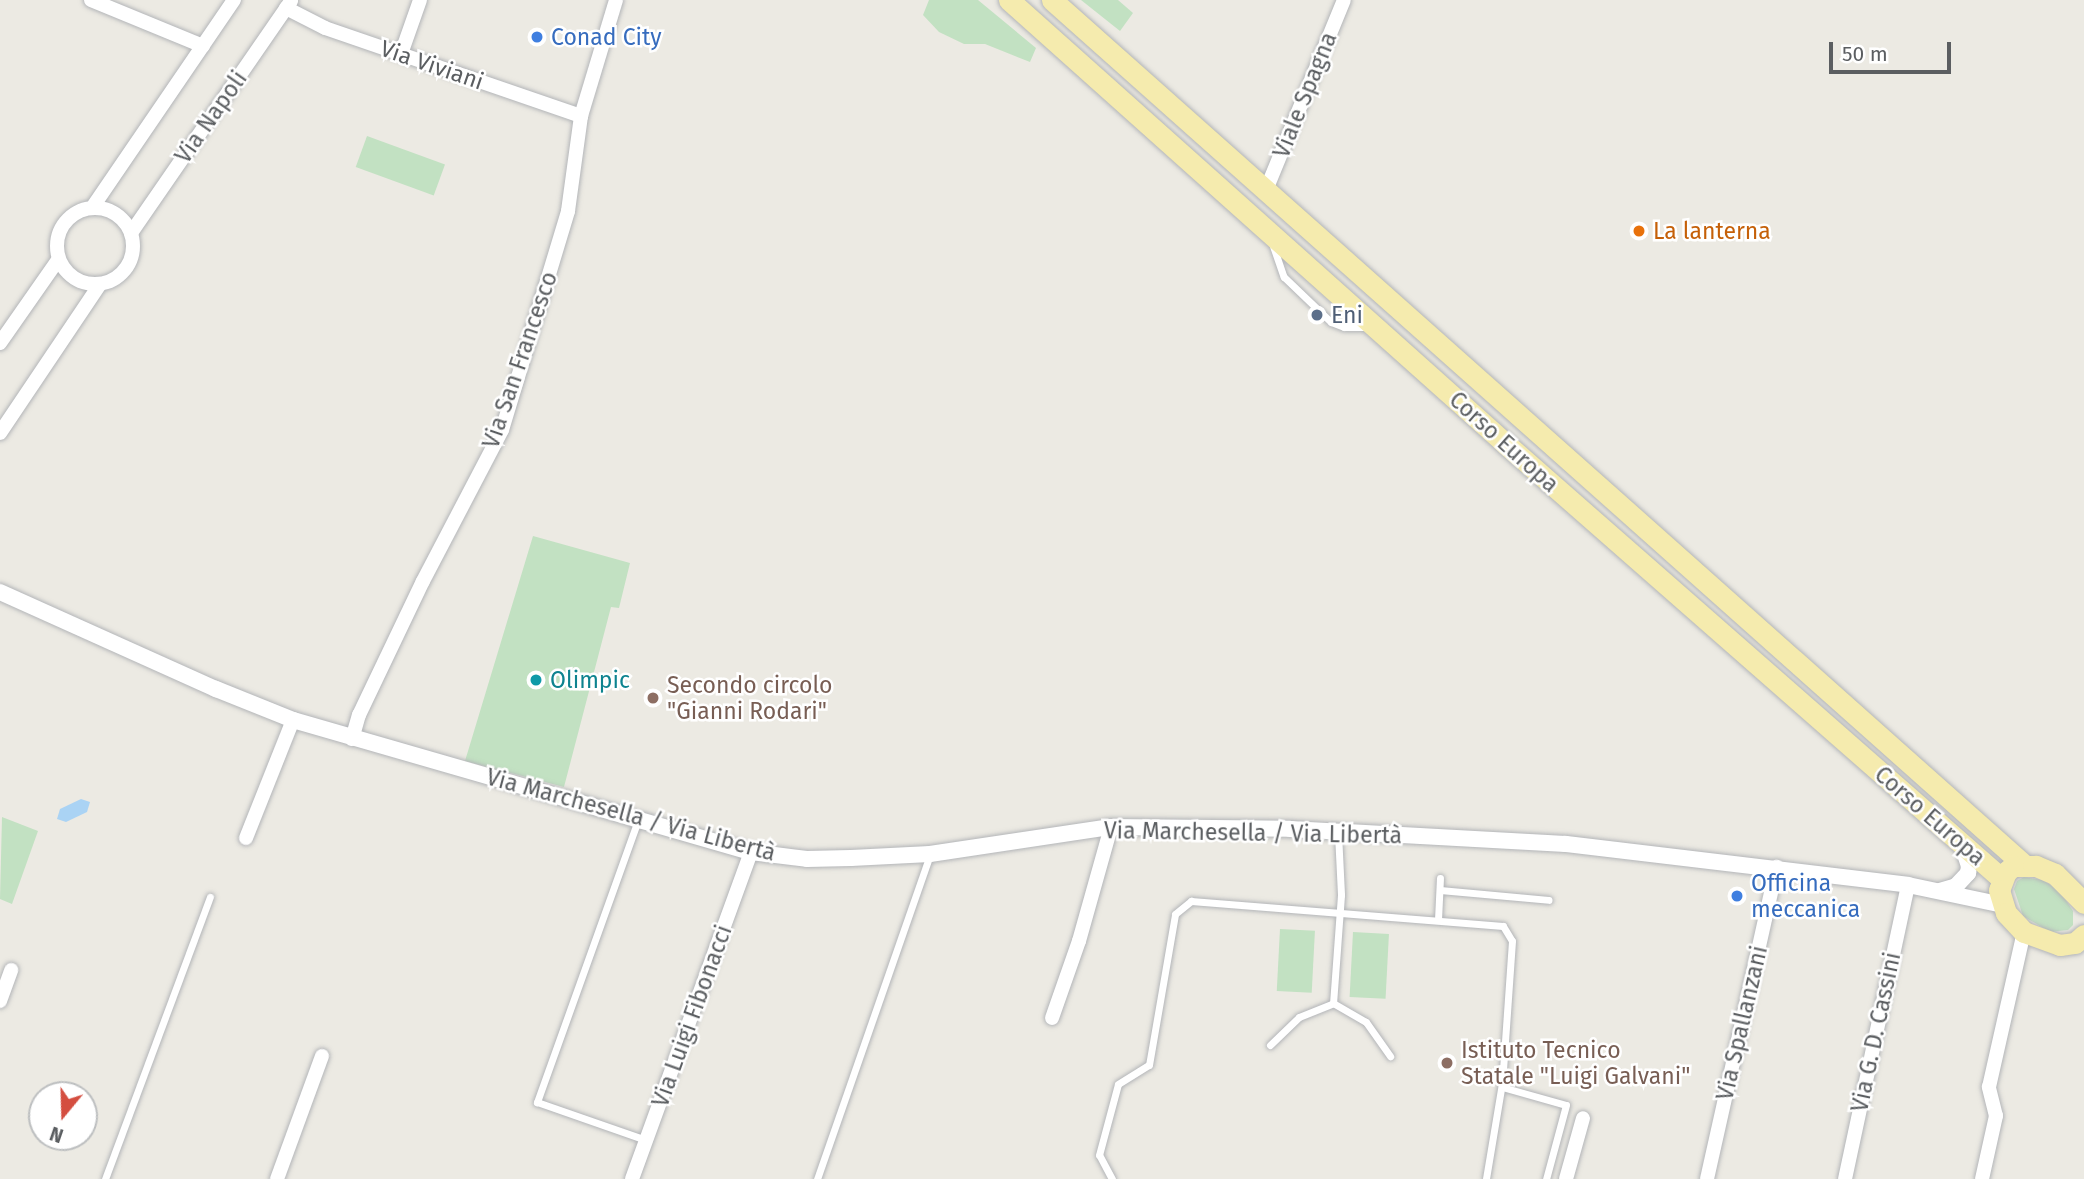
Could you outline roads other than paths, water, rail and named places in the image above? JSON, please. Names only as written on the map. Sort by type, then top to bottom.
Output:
[{"type":"main road","name":"Corso Europa","points":[[1010,0],[1375,327],[2002,879]]},
{"type":"main road","name":"Corso Europa","points":[[1052,0],[2023,864]]},
{"type":"main road","points":[[2081,943],[2045,942],[2024,932],[2013,922],[2003,905],[1999,890],[2002,879],[2013,866],[2023,864],[2055,874],[2075,887],[2084,903]]},
{"type":"street","points":[[91,0],[203,46]]},
{"type":"street","name":"Via Napoli","points":[[92,208],[234,0]]},
{"type":"street","points":[[401,54],[420,0]]},
{"type":"street","name":"Via San Francesco","points":[[352,739],[359,715],[423,581],[502,430],[568,211],[581,116],[616,0]]},
{"type":"street","name":"Viale Spagna","points":[[1265,190],[1344,0]]},
{"type":"street","name":"Via Napoli","points":[[131,233],[289,4]]},
{"type":"street","name":"Via Viviani","points":[[289,4],[325,28],[581,116]]},
{"type":"street","points":[[0,433],[100,285],[120,275],[128,266],[132,256],[131,233],[116,214],[92,208],[70,216],[62,225],[56,248],[58,260],[70,276],[79,282],[100,285]]},
{"type":"street","points":[[0,343],[58,260]]},
{"type":"street","name":"Via Marchesella / Via Libertà","points":[[0,592],[216,689],[293,720],[751,852],[807,859],[930,854],[1111,827],[1338,832],[1566,844],[1777,867],[1908,885],[2003,905]]},
{"type":"street","points":[[246,838],[293,720]]},
{"type":"street","points":[[1052,1018],[1079,941],[1111,827]]},
{"type":"street","points":[[1936,891],[1948,890],[1964,880],[1969,866],[1962,846]]},
{"type":"street","name":"Via Luigi Fibonacci","points":[[632,1179],[751,852]]},
{"type":"street","name":"Via Spallanzani","points":[[1707,1179],[1777,867]]},
{"type":"street","name":"Via G. D. Cassini","points":[[1845,1179],[1908,885]]},
{"type":"street","points":[[1982,1179],[1996,1116],[1989,1087],[2024,932]]},
{"type":"street","points":[[0,1000],[11,970]]},
{"type":"street","points":[[277,1179],[322,1056]]},
{"type":"street","points":[[1566,1179],[1583,1118]]},
{"type":"lane","points":[[638,820],[537,1102],[646,1140]]},
{"type":"lane","points":[[1334,1003],[1340,911],[1338,832]]},
{"type":"lane","points":[[817,1179],[930,854]]},
{"type":"lane","points":[[1438,920],[1440,878]]},
{"type":"lane","points":[[1440,890],[1549,900]]},
{"type":"lane","points":[[105,1179],[210,897]]},
{"type":"lane","points":[[1112,1179],[1099,1155],[1118,1084],[1149,1065],[1175,914],[1191,901],[1503,926],[1512,941],[1502,1087],[1486,1179]]},
{"type":"lane","points":[[1270,1045],[1299,1017],[1334,1003]]},
{"type":"lane","points":[[1334,1003],[1366,1022],[1390,1056]]},
{"type":"lane","points":[[1502,1087],[1566,1105],[1546,1179]]},
{"type":"water","points":[[81,799],[90,802],[87,812],[66,822],[57,819],[60,809]]},
{"type":"place","name":"Conad City","points":[[537,37]]},
{"type":"place","name":"La lanterna","points":[[1639,231]]},
{"type":"place","name":"Eni","points":[[1317,315]]},
{"type":"place","name":"Olimpic","points":[[536,680]]},
{"type":"place","name":"Secondo circolo \"Gianni Rodari\"","points":[[653,698]]},
{"type":"place","name":"Officina meccanica","points":[[1737,896]]},
{"type":"place","name":"Istituto Tecnico Statale \"Luigi Galvani\"","points":[[1447,1063]]}]
